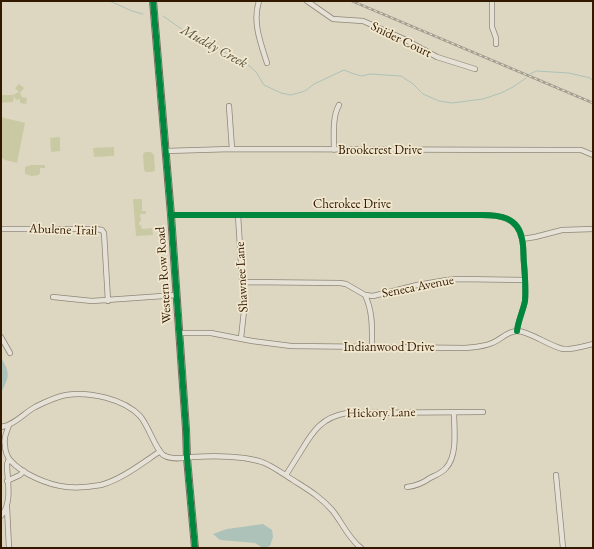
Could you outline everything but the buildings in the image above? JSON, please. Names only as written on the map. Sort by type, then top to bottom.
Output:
[{"type":"street","name":"Western Row Road","points":[[153,1],[171,215],[187,458],[195,548]]},
{"type":"street","points":[[259,1],[256,10],[257,30],[267,64]]},
{"type":"street","name":"Snider Court","points":[[308,1],[333,19],[363,21],[404,39],[437,57],[475,69]]},
{"type":"street","points":[[492,1],[492,27],[496,44]]},
{"type":"street","points":[[334,150],[335,116],[339,105]]},
{"type":"street","points":[[229,106],[232,150]]},
{"type":"street","name":"Brookcrest Drive","points":[[166,151],[581,150],[593,155]]},
{"type":"street","name":"Cherokee Drive","points":[[171,215],[490,215],[500,216],[511,221],[518,228],[522,239]]},
{"type":"street","name":"Shawnee Lane","points":[[238,215],[244,311],[241,338]]},
{"type":"street","name":"Abulene Trail","points":[[1,229],[102,230],[104,233],[108,301]]},
{"type":"street","points":[[593,229],[562,230],[522,239],[525,299],[517,331],[564,349],[593,344]]},
{"type":"street","name":"Seneca Avenue","points":[[243,282],[340,283],[346,284],[365,295],[373,296],[417,285],[447,280],[525,280]]},
{"type":"street","points":[[53,297],[86,301],[108,301],[177,295]]},
{"type":"street","points":[[365,295],[369,302],[372,314],[372,347]]},
{"type":"street","name":"Indianwood Drive","points":[[179,333],[211,333],[252,341],[291,346],[465,348],[483,346],[517,331]]},
{"type":"street","points":[[1,337],[10,352]]},
{"type":"street","points":[[1,427],[9,425],[27,412],[54,399],[65,396],[74,394],[95,396],[116,401],[136,413],[144,422],[159,452],[167,457],[228,457],[252,460],[269,466],[286,475],[327,504],[351,539],[361,548]]},
{"type":"street","name":"Hickory Lane","points":[[286,475],[313,432],[322,423],[335,416],[347,413],[362,412],[482,412]]},
{"type":"street","points":[[407,486],[419,484],[440,473],[447,467],[454,451],[454,413]]},
{"type":"street","points":[[9,425],[4,438],[3,446],[9,459],[24,472],[41,480],[61,486],[76,488],[100,485],[117,478],[159,452]]},
{"type":"street","points":[[1,516],[5,511],[8,500],[7,464],[9,459]]},
{"type":"street","points":[[7,481],[24,472]]},
{"type":"street","points":[[556,475],[563,548]]},
{"type":"street","points":[[7,505],[9,548]]},
{"type":"green space","points":[[19,84],[24,88],[20,93],[22,97],[27,98],[26,104],[20,103],[20,99],[16,100],[14,96],[13,102],[1,103],[1,95],[13,95],[19,92],[15,88]]},
{"type":"green space","points":[[1,117],[25,123],[17,163],[5,160],[1,157]]},
{"type":"green space","points":[[60,137],[60,151],[51,152],[50,138]]},
{"type":"green space","points":[[114,147],[114,156],[94,157],[93,148]]},
{"type":"green space","points":[[145,152],[151,152],[154,155],[155,170],[152,172],[146,172],[144,170],[143,154]]},
{"type":"green space","points":[[31,165],[45,165],[45,168],[40,168],[39,175],[32,176],[25,174],[25,167]]},
{"type":"green space","points":[[133,199],[142,199],[142,211],[146,211],[146,214],[140,214],[141,221],[139,222],[139,225],[141,225],[142,229],[152,228],[153,235],[136,236]]},
{"type":"shaded area","points":[[1,358],[8,372],[8,376],[1,393]]},
{"type":"shaded area","points":[[263,524],[272,530],[273,537],[270,546],[263,548],[255,543],[220,540],[213,534],[227,529]]},
{"type":"waterway","name":"Muddy Creek","points":[[106,1],[143,14]]},
{"type":"waterway","name":"Muddy Creek","points":[[163,16],[190,35],[246,63],[256,72],[264,85],[281,93],[291,95],[305,91],[314,84],[344,70],[362,76],[370,74],[401,76],[413,84],[423,94],[439,101],[452,103],[483,99],[501,93],[526,78]]},
{"type":"waterway","name":"Muddy Creek","points":[[530,74],[536,71],[569,73],[590,78],[593,81]]},
{"type":"railway","points":[[352,1],[593,103]]},
{"type":"cycle path","points":[[153,1],[171,215],[187,458],[195,548]]},
{"type":"cycle path","points":[[171,215],[481,215],[507,219],[517,226],[523,245],[525,301],[517,331]]}]
